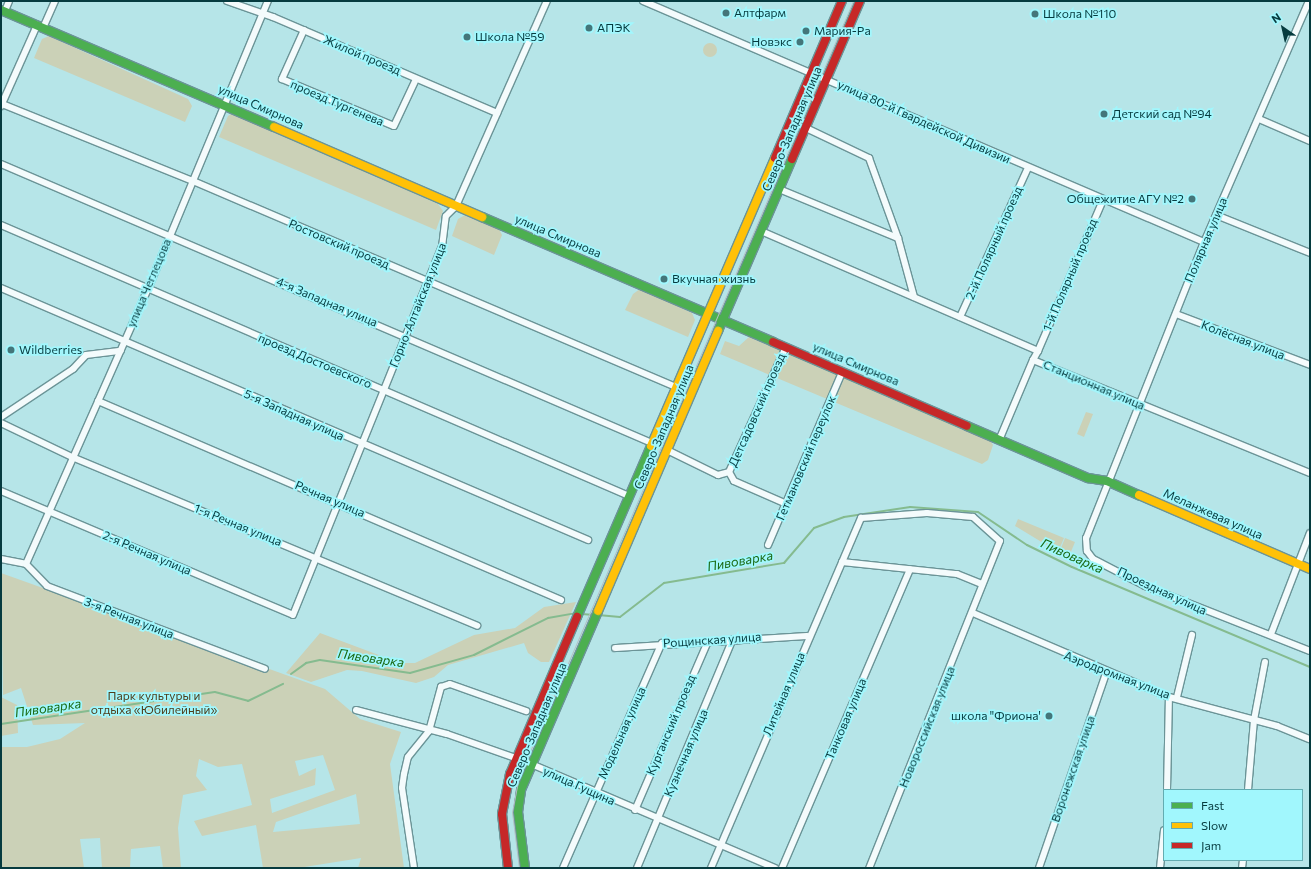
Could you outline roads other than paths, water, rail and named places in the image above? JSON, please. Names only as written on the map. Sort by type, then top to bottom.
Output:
[{"type":"main road","name":"Северо-Западная улица","points":[[508,868],[502,802],[516,759],[842,1]]},
{"type":"main road","name":"Северо-Западная улица","points":[[525,868],[518,801],[600,605],[860,1]]},
{"type":"main road","name":"улица Смирнова","points":[[3,11],[223,103],[456,206],[724,319],[842,372],[1000,438],[1088,478],[1107,481]]},
{"type":"main road","name":"Меланжевая улица","points":[[1107,481],[1310,569]]},
{"type":"street","points":[[3,11],[9,1]]},
{"type":"street","points":[[1,105],[40,27],[55,1]]},
{"type":"street","name":"Жилой проезд","points":[[227,1],[304,30],[497,113]]},
{"type":"street","name":"улица Чеглецова","points":[[26,564],[72,457],[148,289],[193,181],[223,103],[268,1]]},
{"type":"street","name":"Горно-Алтайская улица","points":[[293,614],[336,502],[384,390],[442,247],[446,216],[456,206],[547,1]]},
{"type":"street","name":"улица 80-й Гвардейской Дивизии","points":[[643,1],[812,71],[1028,168],[1204,242]]},
{"type":"street","name":"Полярная улица","points":[[1107,481],[1204,242],[1309,1]]},
{"type":"street","name":"проезд Тургенева","points":[[304,30],[282,80],[394,126],[416,78]]},
{"type":"street","name":"Ростовский проезд","points":[[1,105],[193,181],[676,387]]},
{"type":"street","points":[[1258,119],[1310,141]]},
{"type":"street","points":[[806,128],[869,158],[898,238],[914,297]]},
{"type":"street","name":"4-я Западная улица","points":[[1,164],[406,336],[652,443]]},
{"type":"street","name":"2-й Полярный проезд","points":[[960,318],[1028,168]]},
{"type":"street","points":[[779,189],[898,238]]},
{"type":"street","name":"1-й Полярный проезд","points":[[1038,351],[1102,200]]},
{"type":"street","points":[[1216,215],[1310,253]]},
{"type":"street","name":"проезд Достоевского","points":[[1,225],[629,496]]},
{"type":"street","name":"Станционная улица","points":[[761,231],[1038,351],[1034,360],[1310,473]]},
{"type":"street","name":"5-я Западная улица","points":[[1,288],[360,444],[588,540]]},
{"type":"street","name":"Колёсная улица","points":[[1176,314],[1310,365]]},
{"type":"street","name":"Детсадовский проезд","points":[[729,472],[786,347]]},
{"type":"street","points":[[1,417],[73,369],[86,355],[121,351]]},
{"type":"street","points":[[1000,438],[1034,360]]},
{"type":"street","name":"Гетмановский переулок","points":[[768,545],[787,504],[842,372]]},
{"type":"street","name":"Речная улица","points":[[98,402],[336,502],[561,600]]},
{"type":"street","name":"1-я Речная улица","points":[[1,423],[72,457],[316,557],[477,626]]},
{"type":"street","points":[[667,450],[718,474],[729,472],[734,481],[787,504]]},
{"type":"street","name":"Проездная улица","points":[[1107,481],[1086,538],[1087,551],[1093,559],[1214,616],[1270,634],[1310,651]]},
{"type":"street","name":"2-я Речная улица","points":[[1,491],[293,614]]},
{"type":"street","name":"Литейная улица","points":[[711,868],[808,636],[861,518],[927,514],[973,517],[1000,541],[982,584]]},
{"type":"street","points":[[1270,634],[1310,533]]},
{"type":"street","points":[[1,559],[26,564]]},
{"type":"street","points":[[842,562],[957,574],[982,584]]},
{"type":"street","name":"3-я Речная улица","points":[[26,564],[47,586],[265,669]]},
{"type":"street","name":"Танковая улица","points":[[782,868],[910,569]]},
{"type":"street","name":"Новороссийская улица","points":[[868,868],[973,613],[982,584]]},
{"type":"street","name":"Аэродромная улица","points":[[973,613],[1169,697],[1177,697],[1254,720],[1310,739]]},
{"type":"street","points":[[1177,697],[1192,635]]},
{"type":"street","name":"Рощинская улица","points":[[615,648],[662,643],[808,636]]},
{"type":"street","name":"Кузнечная улица","points":[[638,868],[733,639]]},
{"type":"street","name":"Курганский проезд","points":[[635,810],[708,641]]},
{"type":"street","name":"Модельная улица","points":[[563,868],[662,643]]},
{"type":"street","points":[[1248,789],[1254,720],[1265,662]]},
{"type":"street","name":"Воронежская улица","points":[[1039,868],[1107,671]]},
{"type":"street","points":[[414,868],[402,788],[404,774],[408,757],[429,731],[444,684],[526,711]]},
{"type":"street","points":[[1167,789],[1169,697]]},
{"type":"street","name":"улица Гущина","points":[[356,710],[429,731],[532,765],[635,810],[775,868]]},
{"type":"street","points":[[1160,868],[1163,840]]},
{"type":"waterway","name":"Пивоварка","points":[[598,615],[620,617],[664,583],[784,563],[814,528],[844,517],[910,507],[978,512],[1027,545],[1072,567],[1310,667]]},
{"type":"waterway","name":"Пивоварка","points":[[291,674],[306,663],[320,660],[410,673],[474,655],[548,618],[576,613]]},
{"type":"waterway","name":"Пивоварка","points":[[582,614],[594,615]]},
{"type":"waterway","name":"Пивоварка","points":[[1,724],[215,692],[248,701],[283,684]]},
{"type":"tram line","points":[[519,868],[512,812],[519,777],[853,1]]},
{"type":"place","name":"Алтфарм","points":[[726,13]]},
{"type":"place","name":"Школа №110","points":[[1035,14]]},
{"type":"place","name":"АПЭК","points":[[589,28]]},
{"type":"place","name":"Мария-Ра","points":[[806,31]]},
{"type":"place","name":"Школа №59","points":[[467,37]]},
{"type":"place","name":"Новэкс","points":[[800,42]]},
{"type":"place","name":"Детский сад №94","points":[[1104,114]]},
{"type":"place","name":"Общежитие АГУ №2","points":[[1192,199]]},
{"type":"place","name":"Вкучная жизнь","points":[[664,279]]},
{"type":"place","name":"Wildberries","points":[[11,350]]},
{"type":"place","name":"школа \"Фриона'","points":[[1049,716]]},
{"type":"park label","name":"Парк культуры и отдыха «Юбилейный»","points":[[154,703]]}]
